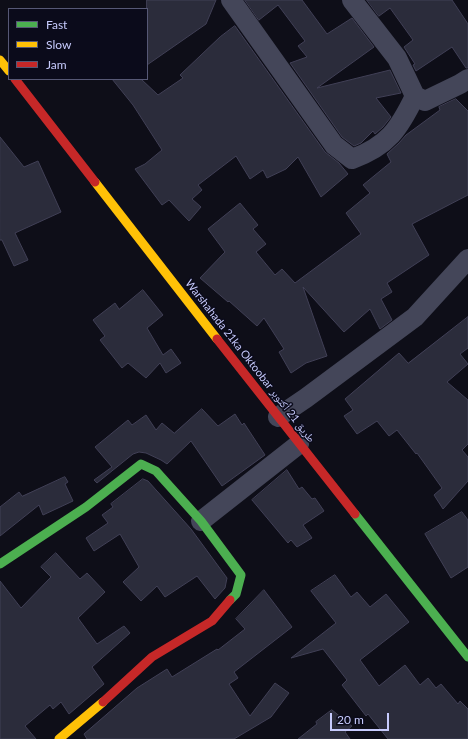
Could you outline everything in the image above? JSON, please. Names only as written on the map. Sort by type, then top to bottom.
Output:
[{"type":"main road","points":[[0,60],[8,71]]},
{"type":"main road","name":"Warshahada 21ka Oktoobar طريق 21 أكتوبر","points":[[16,80],[299,444],[468,657]]},
{"type":"main road","points":[[0,564],[86,507],[141,464],[156,471],[201,521],[241,575],[236,594],[212,621],[152,657],[59,739]]},
{"type":"street","points":[[231,0],[334,145],[352,159],[368,154],[389,139],[406,115],[415,96]]},
{"type":"street","points":[[352,0],[396,58],[415,96],[425,101],[460,84],[468,78]]},
{"type":"street","points":[[278,417],[415,317],[468,259]]},
{"type":"street","points":[[201,521],[299,444]]},
{"type":"building","points":[[147,0],[216,0],[206,24],[148,64]]},
{"type":"building","points":[[245,0],[302,0],[327,34],[352,18],[374,47],[317,88],[390,70],[401,93],[376,98],[391,117],[383,127],[375,134],[373,131],[361,143],[354,146],[342,137],[290,63],[307,57],[298,46],[305,41],[278,5],[259,20]]},
{"type":"building","points":[[367,0],[452,0],[468,24],[468,68],[466,68],[452,47],[416,71],[413,65],[415,64],[404,47],[413,40],[390,8],[379,16]]},
{"type":"building","points":[[235,26],[325,152],[339,163],[348,174],[321,197],[298,157],[286,169],[267,178],[263,170],[250,179],[236,156],[198,185],[202,190],[192,199],[201,207],[189,221],[169,200],[162,205],[135,169],[145,164],[162,150],[133,105],[113,80],[142,80],[158,95],[183,78],[180,75],[220,37]]},
{"type":"building","points":[[456,99],[468,111],[468,195],[412,224],[429,255],[387,283],[392,292],[381,299],[392,320],[380,329],[370,309],[344,332],[303,287],[327,356],[306,363],[291,373],[279,352],[284,349],[264,318],[257,326],[200,278],[225,252],[208,229],[240,203],[258,225],[253,229],[266,244],[256,252],[275,275],[282,269],[295,283],[361,234],[346,213],[370,193],[363,185],[391,162],[387,154],[406,135],[440,110],[439,107]]},
{"type":"building","points":[[0,137],[24,167],[38,161],[61,212],[15,233],[28,260],[14,266],[2,240],[0,240]]},
{"type":"building","points":[[143,290],[163,315],[147,328],[163,355],[171,349],[181,363],[166,373],[160,363],[146,378],[128,363],[122,368],[100,340],[105,336],[93,320],[115,303],[119,309]]},
{"type":"building","points":[[468,317],[468,348],[460,354],[468,364],[447,382],[468,400],[468,444],[462,450],[468,457],[468,481],[443,509],[434,495],[442,488],[417,453],[416,454],[397,430],[389,436],[377,421],[357,434],[344,416],[353,410],[345,399],[399,353],[408,363]]},
{"type":"building","points":[[202,409],[218,426],[235,414],[242,425],[244,423],[265,455],[222,486],[191,441],[167,464],[146,453],[139,452],[133,454],[97,483],[94,480],[112,467],[95,447],[128,420],[132,425],[146,415],[156,430],[162,423],[174,433]]},
{"type":"building","points":[[287,470],[299,489],[302,487],[312,499],[315,498],[324,511],[303,525],[312,538],[297,547],[291,540],[288,543],[252,500]]},
{"type":"building","points":[[65,477],[68,482],[65,484],[73,501],[43,515],[39,505],[0,536],[0,507],[19,492],[22,496]]},
{"type":"building","points":[[143,479],[148,481],[191,529],[227,578],[225,588],[215,599],[197,576],[165,597],[157,586],[141,601],[123,582],[139,567],[120,534],[94,551],[86,538],[108,523],[102,515],[113,507],[111,504]]},
{"type":"building","points":[[462,512],[468,520],[468,567],[451,578],[425,534]]},
{"type":"building","points":[[56,553],[80,579],[87,573],[105,592],[78,618],[97,644],[124,626],[130,633],[92,667],[104,684],[69,714],[61,702],[53,709],[50,705],[25,726],[36,739],[0,739],[0,581],[21,608],[51,577],[41,567]]},
{"type":"building","points":[[335,575],[351,597],[357,592],[370,607],[386,594],[409,622],[360,660],[379,686],[405,665],[420,685],[428,678],[436,688],[441,684],[458,704],[460,701],[468,709],[468,739],[388,739],[368,714],[366,716],[342,685],[347,680],[323,649],[291,658],[336,623],[311,591]]},
{"type":"building","points":[[264,590],[292,627],[234,672],[238,678],[229,684],[250,716],[275,683],[289,693],[271,717],[234,739],[87,739],[84,734],[137,688],[167,669],[172,677],[217,649],[218,650],[245,629],[236,619]]},
{"type":"building","points":[[332,710],[352,726],[345,732],[350,739],[298,739],[317,724],[316,722]]},
{"type":"traffic: fast","points":[[0,564],[86,507],[141,464],[156,471],[201,521],[241,575],[236,594],[230,600]]},
{"type":"traffic: fast","points":[[355,514],[468,657]]},
{"type":"traffic: slow","points":[[0,60],[8,70]]},
{"type":"traffic: slow","points":[[95,182],[217,339]]},
{"type":"traffic: slow","points":[[59,739],[103,702]]},
{"type":"traffic: jam","points":[[16,80],[95,182]]},
{"type":"traffic: jam","points":[[217,339],[355,514]]},
{"type":"traffic: jam","points":[[103,702],[152,657],[212,621],[230,600]]}]
